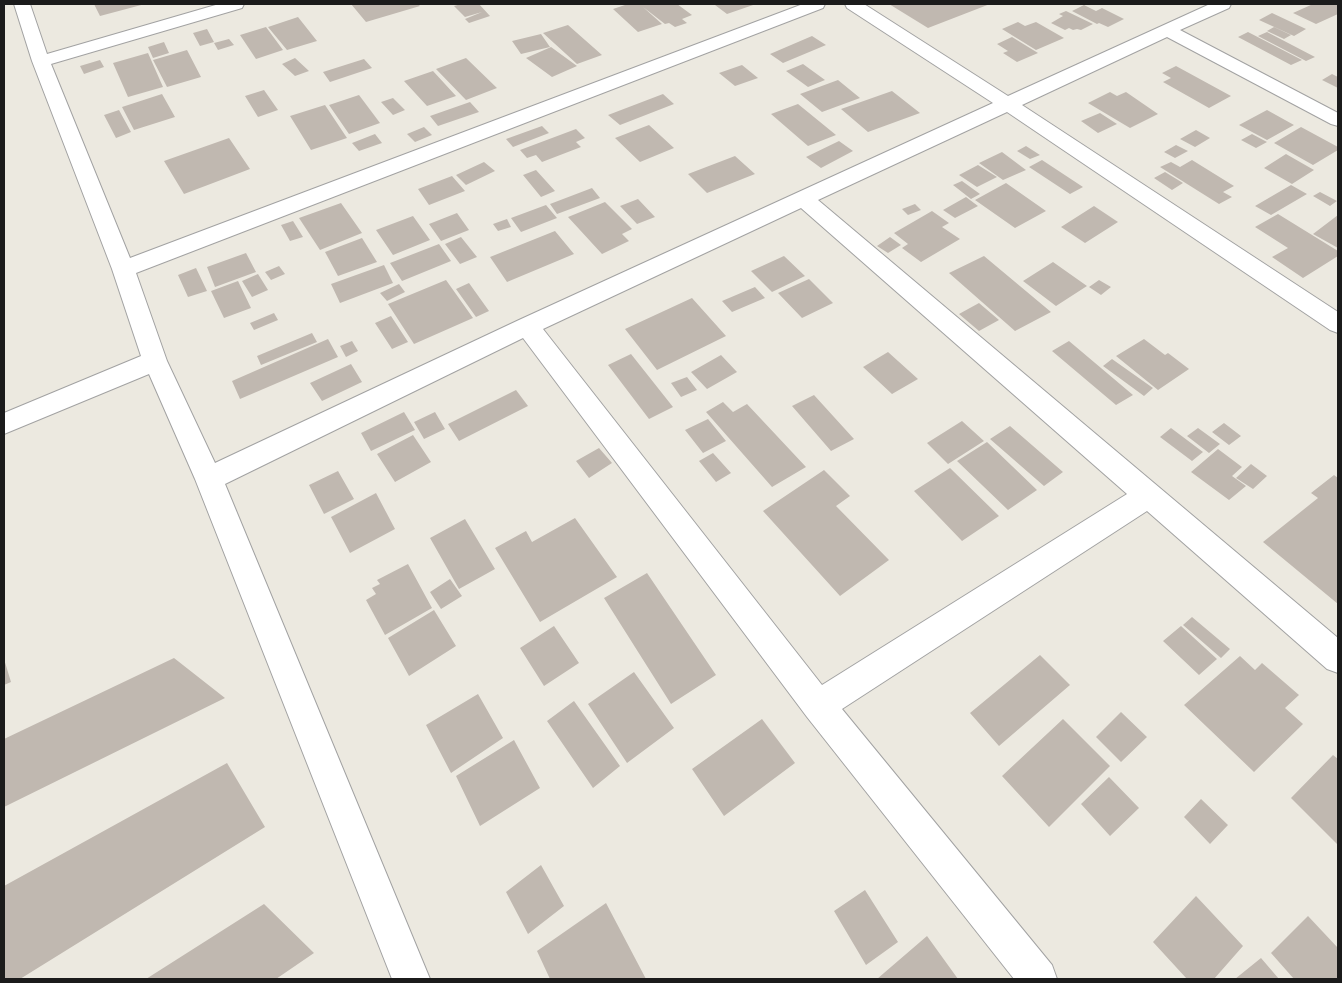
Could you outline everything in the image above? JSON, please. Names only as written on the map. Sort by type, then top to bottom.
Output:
[{"type":"street","points":[[22,4],[41,61],[123,269],[155,361],[209,479],[411,979]]},
{"type":"street","points":[[41,61],[236,4]]},
{"type":"street","points":[[123,269],[817,4]]},
{"type":"street","points":[[853,4],[1008,104],[1338,324]]},
{"type":"street","points":[[209,479],[527,326],[1223,4]]},
{"type":"street","points":[[1167,30],[1338,120]]},
{"type":"street","points":[[803,198],[1338,658]]},
{"type":"street","points":[[527,326],[818,706],[1038,979]]},
{"type":"street","points":[[4,424],[155,361]]},
{"type":"street","points":[[818,706],[1148,494]]},
{"type":"building","points":[[94,4],[145,4],[100,16]]},
{"type":"building","points":[[351,4],[418,4],[420,6],[366,22]]},
{"type":"building","points":[[479,4],[490,16],[469,23],[465,19],[482,12],[465,17],[454,6]]},
{"type":"building","points":[[628,4],[677,4],[692,15],[682,19],[687,23],[675,27],[669,23],[665,24],[643,7],[662,24],[638,32],[613,9]]},
{"type":"building","points":[[756,4],[727,14],[715,5]]},
{"type":"building","points":[[889,4],[990,4],[928,28]]},
{"type":"building","points":[[1313,4],[1338,4],[1338,14],[1316,24],[1293,13]]},
{"type":"building","points":[[1084,5],[1096,11],[1102,8],[1124,19],[1108,27],[1097,24],[1072,11]]},
{"type":"building","points":[[1066,11],[1093,24],[1081,30],[1069,28],[1065,30],[1051,23],[1063,16],[1059,14]]},
{"type":"building","points":[[1272,13],[1306,29],[1294,36],[1259,20]]},
{"type":"building","points":[[298,17],[317,41],[287,50],[268,27]]},
{"type":"building","points":[[1018,22],[1025,26],[1036,22],[1064,38],[1036,50],[1002,29]]},
{"type":"building","points":[[568,25],[602,55],[577,64],[543,33]]},
{"type":"building","points":[[266,27],[283,50],[256,59],[240,35]]},
{"type":"building","points":[[1274,27],[1291,35],[1284,39],[1267,31]]},
{"type":"building","points":[[207,29],[214,42],[200,46],[193,33]]},
{"type":"building","points":[[1248,32],[1302,60],[1291,65],[1238,37]]},
{"type":"building","points":[[1267,32],[1315,57],[1306,61],[1258,36]]},
{"type":"building","points":[[541,34],[550,47],[521,54],[512,41]]},
{"type":"building","points":[[812,36],[826,45],[783,63],[770,54]]},
{"type":"building","points":[[1012,37],[1038,53],[1017,62],[1003,53],[1008,51],[997,44]]},
{"type":"building","points":[[229,39],[234,45],[218,50],[214,43]]},
{"type":"building","points":[[164,42],[169,53],[153,58],[148,47]]},
{"type":"building","points":[[551,47],[577,66],[552,77],[526,58]]},
{"type":"building","points":[[187,50],[201,77],[167,87],[153,60]]},
{"type":"building","points":[[148,53],[163,87],[128,97],[113,63]]},
{"type":"building","points":[[295,58],[309,71],[295,76],[282,64]]},
{"type":"building","points":[[466,58],[497,88],[466,100],[436,69]]},
{"type":"building","points":[[364,59],[372,68],[330,82],[323,72]]},
{"type":"building","points":[[100,60],[104,67],[84,74],[80,66]]},
{"type":"building","points":[[803,64],[825,80],[808,87],[786,71]]},
{"type":"building","points":[[742,65],[758,78],[735,86],[719,73]]},
{"type":"building","points":[[1176,66],[1231,96],[1209,108],[1163,82],[1171,78],[1162,73]]},
{"type":"building","points":[[433,71],[456,96],[427,106],[404,81]]},
{"type":"building","points":[[1332,74],[1338,77],[1338,88],[1322,80]]},
{"type":"building","points":[[838,80],[860,98],[822,112],[800,94]]},
{"type":"building","points":[[264,90],[278,110],[258,117],[245,96]]},
{"type":"building","points":[[892,91],[920,113],[868,132],[841,109]]},
{"type":"building","points":[[1110,92],[1117,96],[1126,92],[1158,114],[1130,128],[1088,103]]},
{"type":"building","points":[[162,94],[175,117],[134,130],[122,107]]},
{"type":"building","points":[[663,94],[674,104],[620,125],[608,115]]},
{"type":"building","points":[[359,95],[380,123],[349,134],[329,105]]},
{"type":"building","points":[[393,98],[405,110],[393,115],[381,102]]},
{"type":"building","points":[[470,102],[479,112],[438,126],[430,116]]},
{"type":"building","points":[[798,104],[836,135],[808,146],[771,114]]},
{"type":"building","points":[[325,105],[347,138],[311,150],[290,116]]},
{"type":"building","points":[[119,110],[131,132],[116,138],[104,115]]},
{"type":"building","points":[[1267,110],[1294,125],[1267,140],[1239,125]]},
{"type":"building","points":[[1100,113],[1117,124],[1098,133],[1081,121]]},
{"type":"building","points":[[649,125],[674,148],[640,162],[615,138]]},
{"type":"building","points":[[542,126],[549,133],[513,147],[506,139]]},
{"type":"building","points":[[424,127],[432,135],[415,142],[407,134]]},
{"type":"building","points":[[1301,127],[1338,147],[1338,150],[1313,165],[1274,143]]},
{"type":"building","points":[[576,129],[585,138],[576,142],[581,147],[542,162],[536,155],[527,158],[520,150]]},
{"type":"building","points":[[1196,130],[1210,138],[1195,147],[1180,139]]},
{"type":"building","points":[[375,134],[382,143],[359,151],[352,143]]},
{"type":"building","points":[[1252,134],[1267,142],[1256,148],[1241,140]]},
{"type":"building","points":[[229,138],[250,169],[184,194],[164,161]]},
{"type":"building","points":[[839,141],[853,151],[821,168],[806,157]]},
{"type":"building","points":[[1176,145],[1188,151],[1175,158],[1164,152]]},
{"type":"building","points":[[1026,146],[1040,155],[1030,159],[1017,151]]},
{"type":"building","points":[[1002,152],[1026,170],[1003,180],[979,163]]},
{"type":"building","points":[[1286,154],[1314,170],[1292,184],[1264,168]]},
{"type":"building","points":[[735,156],[755,174],[707,193],[688,174]]},
{"type":"building","points":[[1042,160],[1083,187],[1070,194],[1029,167]]},
{"type":"building","points":[[1192,160],[1234,186],[1223,192],[1232,197],[1219,204],[1160,167],[1171,162],[1180,167]]},
{"type":"building","points":[[484,162],[495,171],[466,185],[456,175]]},
{"type":"building","points":[[978,165],[997,177],[977,187],[959,175]]},
{"type":"building","points":[[536,170],[555,191],[541,197],[523,175]]},
{"type":"building","points":[[1165,172],[1183,183],[1172,190],[1154,178]]},
{"type":"building","points":[[452,176],[465,191],[429,205],[418,189]]},
{"type":"building","points":[[962,181],[980,194],[971,199],[953,185]]},
{"type":"building","points":[[1006,183],[1046,211],[1015,228],[975,200]]},
{"type":"building","points":[[1291,185],[1307,194],[1271,215],[1255,206]]},
{"type":"building","points":[[592,188],[600,198],[557,214],[550,204]]},
{"type":"building","points":[[1320,192],[1337,201],[1330,206],[1313,196]]},
{"type":"building","points":[[966,197],[978,206],[955,218],[943,210]]},
{"type":"building","points":[[638,199],[655,217],[637,224],[620,206]]},
{"type":"building","points":[[605,202],[632,229],[622,234],[629,241],[602,254],[568,217]]},
{"type":"building","points":[[341,203],[362,233],[320,250],[299,218]]},
{"type":"building","points":[[915,204],[921,210],[908,215],[902,209]]},
{"type":"building","points":[[546,205],[557,218],[521,232],[511,218]]},
{"type":"building","points":[[1094,206],[1118,222],[1085,243],[1061,227]]},
{"type":"building","points":[[932,211],[949,223],[942,227],[960,239],[921,262],[902,248],[908,244],[894,233]]},
{"type":"building","points":[[457,213],[469,230],[441,241],[429,224]]},
{"type":"building","points":[[1278,214],[1338,251],[1338,256],[1303,278],[1272,257],[1288,248],[1255,227]]},
{"type":"building","points":[[1338,215],[1338,248],[1313,234]]},
{"type":"building","points":[[413,216],[430,240],[393,255],[376,230]]},
{"type":"building","points":[[507,219],[511,227],[498,231],[493,224]]},
{"type":"building","points":[[293,221],[303,237],[290,241],[281,225]]},
{"type":"building","points":[[555,231],[574,254],[507,282],[490,257]]},
{"type":"building","points":[[461,237],[477,257],[460,264],[445,244]]},
{"type":"building","points":[[890,237],[901,245],[888,253],[877,246]]},
{"type":"building","points":[[362,238],[377,262],[338,276],[325,252]]},
{"type":"building","points":[[439,244],[451,261],[402,281],[390,263]]},
{"type":"building","points":[[246,253],[256,272],[215,287],[207,267]]},
{"type":"building","points":[[784,256],[805,276],[772,292],[751,271]]},
{"type":"building","points":[[984,256],[1051,312],[1015,331],[949,273]]},
{"type":"building","points":[[1053,262],[1087,286],[1056,306],[1023,281]]},
{"type":"building","points":[[384,265],[393,283],[340,303],[331,284]]},
{"type":"building","points":[[279,266],[285,274],[271,280],[265,272]]},
{"type":"building","points":[[196,268],[207,291],[188,297],[178,275]]},
{"type":"building","points":[[258,274],[268,290],[252,297],[242,281]]},
{"type":"building","points":[[809,279],[833,303],[802,318],[778,293]]},
{"type":"building","points":[[446,280],[473,318],[414,344],[388,304]]},
{"type":"building","points":[[1099,280],[1111,287],[1101,295],[1089,287]]},
{"type":"building","points":[[238,281],[251,308],[224,318],[211,291]]},
{"type":"building","points":[[469,283],[489,311],[476,317],[456,289]]},
{"type":"building","points":[[399,284],[405,292],[387,301],[380,293]]},
{"type":"building","points":[[755,287],[765,298],[732,312],[722,301]]},
{"type":"building","points":[[692,298],[726,336],[657,370],[625,329]]},
{"type":"building","points":[[979,303],[999,320],[979,331],[959,314]]},
{"type":"building","points":[[274,313],[278,320],[254,330],[250,323]]},
{"type":"building","points":[[391,316],[408,342],[392,349],[375,323]]},
{"type":"building","points":[[312,333],[317,342],[261,365],[257,356]]},
{"type":"building","points":[[328,339],[338,357],[240,399],[232,381]]},
{"type":"building","points":[[1144,339],[1165,355],[1168,353],[1189,369],[1158,390],[1116,356]]},
{"type":"building","points":[[352,341],[358,351],[346,357],[340,346]]},
{"type":"building","points":[[1069,341],[1133,395],[1116,405],[1052,351]]},
{"type":"building","points":[[888,352],[918,379],[892,394],[863,367]]},
{"type":"building","points":[[631,354],[673,407],[649,419],[608,365]]},
{"type":"building","points":[[721,355],[737,372],[707,389],[691,372]]},
{"type":"building","points":[[1112,359],[1153,388],[1144,396],[1103,366]]},
{"type":"building","points":[[351,364],[362,382],[322,401],[310,383]]},
{"type":"building","points":[[687,377],[697,390],[681,397],[671,383]]},
{"type":"building","points":[[516,390],[528,406],[459,441],[448,424]]},
{"type":"building","points":[[814,395],[854,439],[831,451],[792,406]]},
{"type":"building","points":[[723,402],[733,412],[747,404],[806,467],[772,487],[706,412]]},
{"type":"building","points":[[404,412],[415,430],[371,451],[361,433]]},
{"type":"building","points":[[435,412],[445,429],[424,439],[414,422]]},
{"type":"building","points":[[708,419],[726,441],[703,453],[685,430]]},
{"type":"building","points":[[962,421],[984,441],[948,464],[927,443]]},
{"type":"building","points":[[1224,423],[1241,436],[1229,445],[1212,432]]},
{"type":"building","points":[[1010,426],[1063,472],[1044,486],[990,439]]},
{"type":"building","points":[[1171,428],[1203,452],[1192,461],[1160,437]]},
{"type":"building","points":[[1198,428],[1220,444],[1209,453],[1187,436]]},
{"type":"building","points":[[413,435],[431,462],[395,482],[377,454]]},
{"type":"building","points":[[987,442],[1037,490],[1008,510],[957,461]]},
{"type":"building","points":[[599,448],[612,463],[589,478],[576,461]]},
{"type":"building","points":[[1218,449],[1242,467],[1232,476],[1246,486],[1229,500],[1191,472]]},
{"type":"building","points":[[713,453],[731,473],[716,482],[699,461]]},
{"type":"building","points":[[1251,464],[1267,476],[1253,489],[1236,478]]},
{"type":"building","points":[[950,468],[999,516],[962,541],[914,491]]},
{"type":"building","points":[[824,470],[850,496],[836,506],[889,560],[840,596],[763,511]]},
{"type":"building","points":[[338,471],[354,499],[324,514],[309,485]]},
{"type":"building","points":[[1334,475],[1338,478],[1338,604],[1263,542],[1318,498],[1311,493]]},
{"type":"building","points":[[376,493],[395,529],[350,553],[331,517]]},
{"type":"building","points":[[575,518],[617,577],[540,622],[495,548],[526,531],[532,542]]},
{"type":"building","points":[[465,519],[495,569],[459,589],[430,538]]},
{"type":"building","points":[[408,564],[432,608],[385,635],[366,600],[376,594],[372,588],[380,584],[377,580]]},
{"type":"building","points":[[647,573],[716,675],[671,704],[604,598]]},
{"type":"building","points":[[450,579],[462,596],[441,609],[430,592]]},
{"type":"building","points":[[434,610],[456,646],[409,676],[388,638]]},
{"type":"building","points":[[1192,617],[1230,649],[1221,658],[1183,625]]},
{"type":"building","points":[[554,626],[579,663],[544,686],[520,648]]},
{"type":"building","points":[[1181,626],[1217,659],[1199,675],[1163,641]]},
{"type":"building","points":[[1040,655],[1070,685],[999,746],[970,713]]},
{"type":"building","points":[[1240,656],[1255,670],[1262,663],[1299,695],[1285,708],[1303,724],[1254,772],[1184,705]]},
{"type":"building","points":[[174,658],[225,698],[4,807],[4,739]]},
{"type":"building","points":[[4,659],[11,682],[4,685]]},
{"type":"building","points":[[634,672],[674,728],[627,763],[588,704]]},
{"type":"building","points":[[478,694],[503,738],[451,773],[426,725]]},
{"type":"building","points":[[574,701],[620,766],[593,788],[547,721]]},
{"type":"building","points":[[1121,712],[1147,737],[1121,762],[1096,737]]},
{"type":"building","points":[[762,719],[795,763],[724,816],[692,769]]},
{"type":"building","points":[[1063,719],[1110,766],[1049,827],[1002,776]]},
{"type":"building","points":[[514,740],[540,788],[480,826],[456,776]]},
{"type":"building","points":[[1333,755],[1338,759],[1338,845],[1291,798]]},
{"type":"building","points":[[227,763],[265,827],[20,979],[4,979],[4,886]]},
{"type":"building","points":[[1109,777],[1139,808],[1110,836],[1081,804]]},
{"type":"building","points":[[1201,799],[1228,825],[1210,844],[1184,817]]},
{"type":"building","points":[[541,865],[564,906],[528,934],[506,892]]},
{"type":"building","points":[[865,890],[898,942],[866,965],[834,911]]},
{"type":"building","points":[[1196,896],[1243,946],[1214,979],[1187,979],[1153,942]]},
{"type":"building","points":[[606,903],[646,979],[550,979],[537,951]]},
{"type":"building","points":[[264,904],[314,953],[276,979],[146,979]]},
{"type":"building","points":[[1308,916],[1338,948],[1338,979],[1294,979],[1271,953]]},
{"type":"building","points":[[927,936],[958,979],[877,979]]},
{"type":"building","points":[[1261,958],[1279,979],[1235,979]]}]
